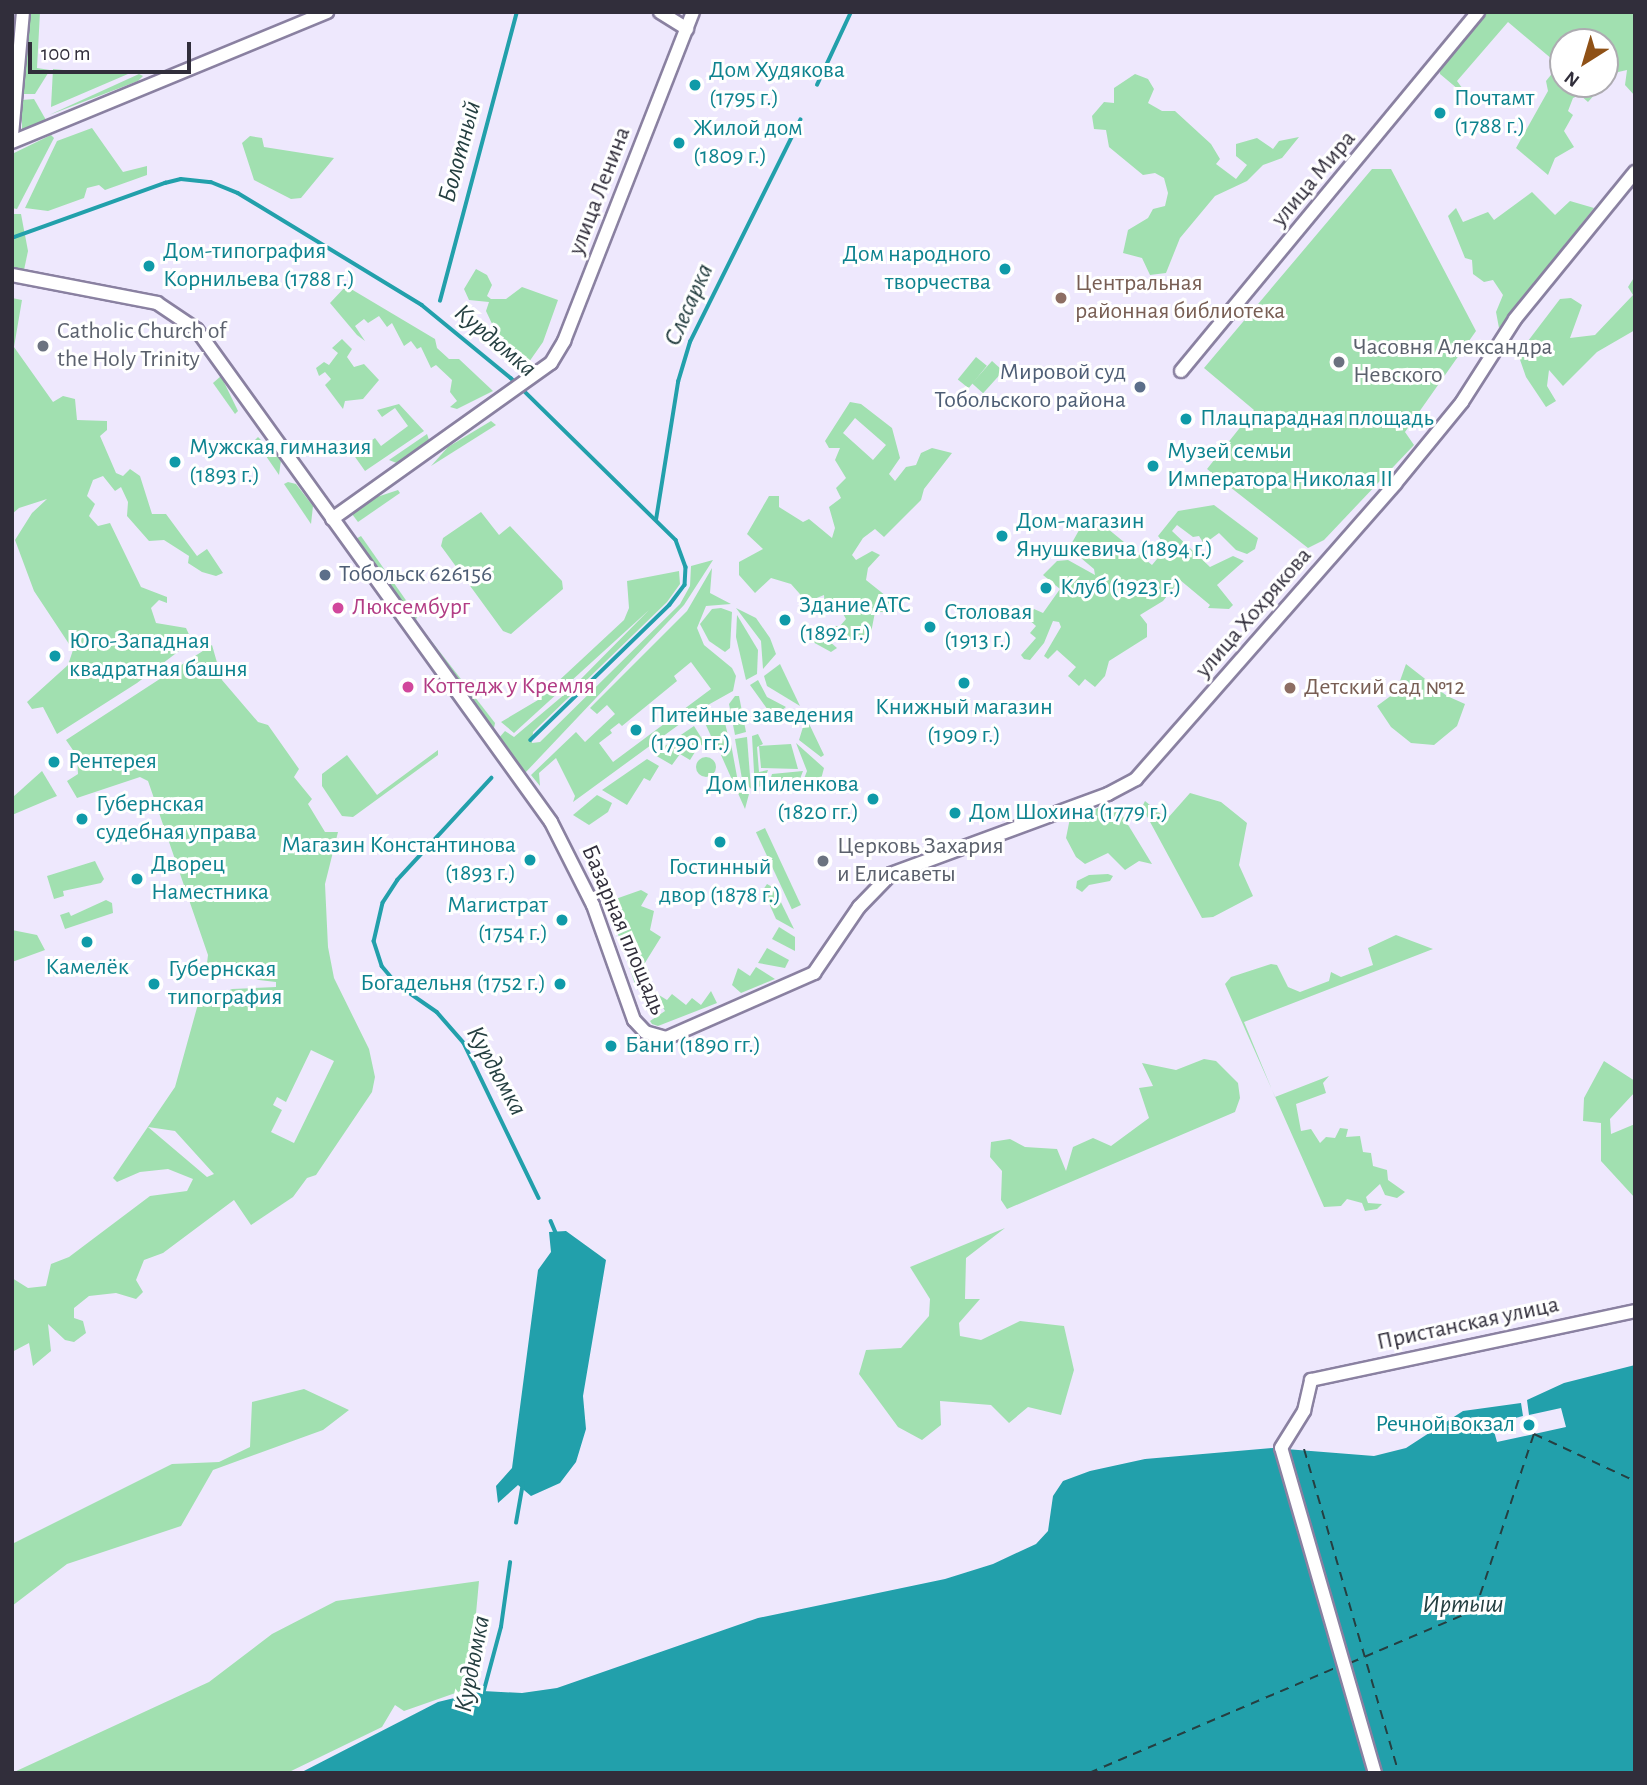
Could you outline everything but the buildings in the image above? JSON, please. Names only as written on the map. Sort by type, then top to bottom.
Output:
[{"type":"main road","points":[[12,135],[23,12]]},
{"type":"main road","points":[[12,142],[327,12]]},
{"type":"main road","points":[[660,12],[687,29]]},
{"type":"main road","name":"улица Ленина","points":[[332,519],[536,378],[564,341],[693,12]]},
{"type":"main road","name":"улица Мира","points":[[1181,371],[1478,12]]},
{"type":"main road","name":"улица Хохрякова","points":[[820,967],[859,907],[891,874],[1129,783],[1154,761],[1450,417],[1509,327],[1635,172]]},
{"type":"main road","points":[[12,275],[142,299],[184,318],[332,519]]},
{"type":"main road","name":"Базарная площадь","points":[[332,519],[551,822],[582,878],[635,1020],[645,1032],[659,1038],[673,1036],[795,985],[820,967]]},
{"type":"main road","name":"Пристанская улица","points":[[1375,1773],[1280,1448],[1304,1411],[1311,1380],[1635,1311]]},
{"type":"green space","points":[[30,12],[40,12],[37,68],[50,70],[35,94],[23,94]]},
{"type":"green space","points":[[1485,12],[1635,12],[1635,96],[1625,85],[1627,70],[1619,72],[1619,28],[1549,28],[1549,57],[1508,22],[1457,81],[1471,100],[1440,74],[1439,68]]},
{"type":"green space","points":[[53,69],[104,74],[126,71],[128,74],[51,107]]},
{"type":"green space","points":[[139,74],[143,76],[138,81],[49,115]]},
{"type":"green space","points":[[1135,74],[1148,79],[1154,89],[1148,103],[1162,111],[1175,111],[1211,144],[1220,159],[1216,164],[1236,179],[1247,165],[1236,156],[1236,144],[1257,138],[1273,149],[1279,141],[1299,137],[1282,158],[1263,165],[1247,181],[1215,196],[1180,238],[1166,273],[1150,275],[1142,258],[1123,253],[1128,230],[1148,218],[1153,209],[1165,206],[1168,193],[1164,178],[1155,173],[1143,175],[1109,147],[1106,130],[1094,129],[1092,116],[1104,102],[1114,103],[1114,88]]},
{"type":"green space","points":[[1549,77],[1549,98],[1573,98],[1568,111],[1573,115],[1564,131],[1574,147],[1555,158],[1548,175],[1516,148],[1548,91],[1546,81]]},
{"type":"green space","points":[[34,99],[46,120],[22,130],[22,100]]},
{"type":"green space","points":[[92,128],[123,172],[147,166],[147,175],[105,190],[99,185],[87,188],[84,198],[48,211],[25,208],[57,141]]},
{"type":"green space","points":[[51,135],[54,138],[17,209],[12,208],[12,154]]},
{"type":"green space","points":[[250,136],[262,138],[264,147],[334,158],[301,198],[291,199],[254,180],[242,143]]},
{"type":"green space","points":[[1372,169],[1391,169],[1476,331],[1405,432],[1414,445],[1324,540],[1308,548],[1207,469],[1254,410],[1204,368]]},
{"type":"green space","points":[[1532,192],[1555,215],[1570,201],[1594,208],[1499,328],[1496,312],[1503,295],[1493,280],[1484,282],[1473,274],[1472,260],[1465,258],[1448,216],[1456,208],[1463,222],[1488,212],[1494,220]]},
{"type":"green space","points":[[12,214],[21,214],[28,251],[24,270],[12,268]]},
{"type":"green space","points":[[476,269],[487,275],[492,285],[487,296],[491,299],[506,299],[522,287],[558,300],[543,342],[529,362],[515,358],[488,332],[494,328],[486,311],[489,302],[469,300],[464,289]]},
{"type":"green space","points":[[1635,276],[1635,330],[1597,352],[1563,386],[1549,370],[1547,386],[1556,401],[1546,407],[1526,377],[1518,354],[1560,299],[1571,298],[1582,305],[1570,338],[1595,335],[1633,295],[1628,287]]},
{"type":"green space","points":[[346,286],[435,339],[437,348],[449,359],[459,359],[493,391],[457,409],[450,407],[457,401],[450,392],[452,380],[436,365],[431,368],[421,347],[417,349],[411,341],[404,346],[392,323],[387,327],[379,316],[368,323],[364,319],[355,326],[365,341],[357,335],[330,303]]},
{"type":"green space","points":[[12,298],[22,300],[14,347],[53,402],[63,396],[75,399],[77,420],[107,421],[107,430],[100,436],[116,473],[123,476],[130,469],[140,476],[152,514],[166,514],[197,556],[207,549],[223,573],[216,576],[202,572],[188,563],[189,556],[164,540],[149,541],[127,516],[128,502],[121,487],[115,491],[103,476],[93,480],[87,496],[95,504],[89,516],[98,526],[110,523],[141,587],[167,597],[167,603],[159,600],[151,608],[156,623],[186,628],[192,641],[137,683],[57,734],[43,707],[32,709],[27,702],[68,665],[73,650],[34,591],[15,540],[32,513],[47,499],[19,508],[12,514]]},
{"type":"green space","points":[[342,339],[352,349],[347,357],[354,367],[364,364],[379,380],[363,399],[345,401],[343,409],[325,385],[331,379],[325,372],[319,376],[316,368],[324,362],[329,365],[338,353],[332,348]]},
{"type":"green space","points":[[976,357],[987,366],[969,388],[958,380]]},
{"type":"green space","points":[[992,361],[1003,371],[983,393],[972,383]]},
{"type":"green space","points":[[221,376],[238,411],[235,414],[213,383]]},
{"type":"green space","points":[[850,402],[861,404],[892,428],[900,458],[889,474],[895,481],[906,467],[916,465],[921,453],[932,448],[952,453],[924,489],[921,500],[884,537],[875,529],[863,538],[852,555],[856,560],[872,551],[880,555],[868,568],[866,580],[896,604],[890,612],[875,612],[871,633],[848,640],[838,631],[829,641],[837,648],[831,652],[811,641],[815,630],[822,626],[840,626],[846,619],[841,610],[825,610],[824,595],[807,602],[791,584],[771,578],[755,593],[739,575],[739,562],[763,549],[747,534],[769,496],[779,496],[779,507],[803,522],[809,519],[832,538],[835,528],[829,507],[841,498],[836,488],[846,478],[835,460],[840,448],[829,448],[825,441]],"holes":[[[855,418],[886,445],[873,460],[843,433]]]},
{"type":"green space","points":[[399,404],[424,431],[365,471],[353,454],[375,438],[381,446],[408,426],[395,408],[382,417],[377,410]]},
{"type":"green space","points":[[491,421],[496,425],[431,466],[448,447]]},
{"type":"green space","points":[[427,434],[430,443],[399,464],[389,460]]},
{"type":"green space","points":[[258,437],[281,460],[279,475],[255,440]]},
{"type":"green space","points":[[284,484],[296,484],[313,506],[311,524]]},
{"type":"green space","points":[[398,490],[400,493],[358,522],[352,514],[377,497]]},
{"type":"green space","points":[[1214,505],[1258,538],[1255,549],[1247,554],[1236,550],[1219,533],[1204,544],[1199,536],[1193,537],[1177,525],[1172,531],[1210,567],[1233,556],[1244,561],[1217,585],[1233,605],[1229,609],[1208,608],[1210,605],[1180,580],[1163,601],[1140,615],[1147,624],[1147,637],[1109,661],[1105,676],[1095,687],[1085,679],[1079,686],[1068,676],[1076,667],[1057,650],[1048,659],[1044,656],[1061,627],[1059,622],[1053,621],[1044,643],[1030,660],[1024,659],[1021,655],[1036,638],[1030,633],[1036,626],[1027,618],[1034,609],[1043,613],[1060,589],[1043,575],[1057,561],[1068,560],[1095,575],[1094,569],[1069,548],[1087,516],[1091,515],[1152,565],[1167,547],[1158,536],[1178,511]]},
{"type":"green space","points":[[481,512],[499,535],[510,526],[562,581],[563,589],[511,634],[503,631],[441,546],[443,538]]},
{"type":"green space","points":[[361,536],[417,616],[416,621],[410,623],[354,540]]},
{"type":"green space","points":[[713,560],[684,605],[525,773],[498,739],[505,731],[514,737],[572,688],[649,610],[514,733],[501,722],[538,700],[624,620],[629,608],[627,581],[679,571],[680,584],[667,602],[533,732],[532,743],[540,742],[680,604],[690,586],[691,566]]},
{"type":"green space","points":[[712,568],[710,593],[731,604],[706,606],[697,628],[704,645],[732,668],[736,676],[733,691],[699,710],[573,802],[575,796],[556,758],[539,773],[540,786],[531,775],[576,732],[585,742],[615,714],[607,705],[597,714],[590,708],[687,611]],"holes":[[[691,662],[711,689],[613,762],[599,743],[612,733],[610,730],[619,723],[622,726],[677,681],[674,676]]]},
{"type":"green space","points":[[721,608],[732,612],[730,648],[725,652],[709,641],[700,624],[712,609]]},
{"type":"green space","points":[[736,608],[756,618],[770,638],[776,654],[763,669],[761,641]]},
{"type":"green space","points":[[737,615],[758,650],[757,674],[746,680],[736,637]]},
{"type":"green space","points":[[426,634],[495,723],[494,728],[487,730],[423,641]]},
{"type":"green space","points":[[212,645],[222,680],[258,722],[268,725],[299,769],[294,777],[312,799],[308,804],[325,832],[338,832],[325,884],[328,947],[334,978],[369,1049],[375,1077],[372,1092],[316,1175],[307,1178],[293,1197],[251,1225],[234,1200],[163,1253],[144,1260],[136,1280],[143,1292],[136,1299],[116,1293],[89,1296],[74,1308],[74,1318],[83,1321],[86,1333],[74,1342],[65,1340],[48,1324],[51,1351],[33,1366],[29,1343],[12,1352],[12,1278],[28,1288],[46,1286],[51,1264],[69,1257],[150,1196],[187,1191],[193,1179],[168,1169],[140,1172],[117,1182],[113,1178],[175,1087],[198,1004],[232,989],[276,987],[276,982],[259,980],[221,965],[206,971],[208,955],[148,781],[140,777],[77,798],[67,781],[78,774],[77,756],[66,740]],"holes":[[[311,1050],[334,1061],[294,1143],[271,1132],[282,1110],[273,1105],[277,1097],[286,1102]],[[148,1127],[175,1131],[214,1174],[207,1177]]]},
{"type":"green space","points":[[780,664],[800,706],[767,686],[764,676]]},
{"type":"green space","points":[[1406,664],[1447,696],[1465,704],[1457,726],[1434,745],[1411,743],[1391,727],[1377,706],[1396,692]]},
{"type":"green space","points":[[758,680],[767,697],[786,707],[773,717],[750,685]]},
{"type":"green space","points":[[735,696],[739,696],[746,732],[735,735],[729,704]]},
{"type":"green space","points":[[718,709],[722,710],[729,740],[718,751],[703,719]]},
{"type":"green space","points":[[802,709],[824,755],[821,757],[799,740],[803,727],[797,710]]},
{"type":"green space","points":[[694,726],[709,750],[700,744],[690,760],[680,754],[672,765],[653,754]]},
{"type":"green space","points":[[758,734],[763,744],[757,747],[759,772],[768,770],[763,784],[755,790],[752,736]]},
{"type":"green space","points":[[747,737],[751,789],[742,779],[735,739]]},
{"type":"green space","points":[[796,743],[824,768],[820,783],[804,790],[800,789],[807,771]]},
{"type":"green space","points":[[731,744],[738,782],[749,794],[745,809],[721,755]]},
{"type":"green space","points":[[791,744],[798,769],[761,768],[759,746]]},
{"type":"green space","points":[[438,750],[438,755],[353,817],[342,816],[322,786],[322,774],[347,755],[377,795]]},
{"type":"green space","points":[[702,757],[710,757],[716,767],[710,777],[702,777],[696,771],[696,763]]},
{"type":"green space","points":[[647,759],[659,766],[650,781],[644,778],[627,805],[602,790]]},
{"type":"green space","points":[[42,771],[57,796],[12,815],[13,797]]},
{"type":"green space","points":[[803,771],[798,784],[785,782],[775,791],[767,790],[772,774]]},
{"type":"green space","points":[[1190,793],[1221,802],[1247,823],[1239,865],[1253,896],[1213,917],[1202,918],[1142,807],[1145,801],[1167,819]]},
{"type":"green space","points":[[597,795],[612,803],[608,812],[589,825],[573,815]]},
{"type":"green space","points":[[1102,805],[1119,810],[1152,864],[1139,861],[1125,870],[1108,853],[1085,864],[1076,857],[1066,838],[1070,818],[1085,816]]},
{"type":"green space","points":[[765,828],[801,905],[792,909],[756,832]]},
{"type":"green space","points":[[95,861],[104,879],[101,883],[63,891],[64,896],[54,899],[47,876]]},
{"type":"green space","points":[[1089,875],[1113,876],[1110,881],[1089,885],[1082,892],[1076,888],[1077,881]]},
{"type":"green space","points":[[767,884],[774,888],[794,929],[776,919],[763,890]]},
{"type":"green space","points":[[641,890],[648,894],[641,906],[654,911],[650,930],[661,937],[643,966],[649,970],[637,990],[607,902]]},
{"type":"green space","points":[[106,900],[112,903],[113,913],[65,929],[60,915],[69,912],[71,916]]},
{"type":"green space","points":[[779,927],[795,937],[795,951],[772,939]]},
{"type":"green space","points":[[12,930],[37,935],[45,950],[12,962]]},
{"type":"green space","points":[[1396,935],[1433,949],[1244,1022],[1273,1092],[1225,984],[1231,977],[1271,964],[1277,965],[1288,987],[1300,992],[1329,981],[1331,972],[1341,977],[1373,965],[1368,948]]},
{"type":"green space","points":[[767,948],[789,960],[785,968],[758,963]]},
{"type":"green space","points":[[756,967],[775,979],[741,993],[732,985],[738,968],[750,976]]},
{"type":"green space","points":[[711,991],[717,1003],[658,1026],[650,1021],[665,1011],[654,992],[667,1000],[672,994],[686,1005],[692,998],[701,1005]]},
{"type":"green space","points":[[1204,1059],[1216,1061],[1238,1083],[1240,1098],[1235,1112],[1007,1209],[1001,1200],[1002,1171],[990,1157],[991,1142],[1010,1139],[1025,1147],[1057,1149],[1066,1171],[1073,1147],[1093,1138],[1111,1146],[1149,1118],[1139,1088],[1153,1086],[1142,1063],[1176,1070]]},
{"type":"green space","points":[[1604,1061],[1635,1081],[1635,1092],[1610,1119],[1611,1134],[1635,1124],[1635,1198],[1601,1161],[1601,1123],[1583,1121],[1584,1098]]},
{"type":"green space","points":[[1329,1076],[1323,1083],[1326,1093],[1296,1104],[1301,1131],[1311,1129],[1320,1143],[1326,1137],[1335,1138],[1340,1128],[1348,1129],[1346,1137],[1360,1136],[1363,1152],[1371,1153],[1373,1166],[1387,1170],[1388,1180],[1405,1192],[1397,1198],[1385,1195],[1380,1184],[1366,1197],[1368,1203],[1382,1204],[1377,1209],[1365,1211],[1362,1203],[1347,1199],[1341,1206],[1324,1207],[1275,1097]]},
{"type":"green space","points":[[1005,1228],[966,1258],[965,1299],[980,1299],[959,1323],[960,1336],[981,1340],[1020,1321],[1064,1326],[1074,1370],[1061,1415],[1028,1407],[1009,1423],[991,1405],[940,1401],[941,1425],[922,1440],[898,1427],[859,1374],[866,1350],[901,1348],[929,1316],[930,1299],[910,1267]]},
{"type":"green space","points":[[304,1389],[349,1410],[323,1430],[213,1470],[181,1526],[67,1564],[12,1606],[12,1544],[172,1464],[219,1462],[250,1447],[252,1402]]},
{"type":"green space","points":[[479,1581],[471,1668],[464,1690],[404,1711],[395,1705],[382,1727],[287,1773],[12,1773],[209,1682],[272,1634],[336,1601]]},
{"type":"water","points":[[566,1231],[606,1260],[583,1396],[586,1429],[576,1462],[560,1483],[531,1496],[518,1485],[498,1503],[496,1486],[512,1468],[538,1270],[551,1252],[549,1232]]},
{"type":"water","name":"Иртыш","points":[[1635,1365],[1635,1773],[300,1773],[438,1702],[483,1691],[522,1693],[557,1688],[758,1618],[945,1579],[993,1564],[1036,1544],[1048,1531],[1053,1496],[1063,1481],[1090,1471],[1145,1459],[1273,1448],[1374,1456],[1406,1448],[1463,1411],[1521,1403],[1523,1416],[1492,1424],[1497,1442],[1566,1427],[1561,1408],[1529,1415],[1527,1400],[1564,1383]]},
{"type":"waterway","name":"Болотный","points":[[440,301],[517,12]]},
{"type":"waterway","name":"Слесарка","points":[[817,85],[851,12]]},
{"type":"waterway","name":"Слесарка","points":[[656,520],[678,382],[690,342],[800,120]]},
{"type":"waterway","name":"Курдюмка","points":[[12,238],[165,183],[181,179],[211,182],[238,193],[422,305],[511,378],[676,540],[686,567],[685,585],[670,605],[531,740]]},
{"type":"waterway","name":"Курдюмка","points":[[492,778],[398,880],[383,903],[374,941],[382,966],[398,985],[437,1012],[464,1043],[539,1198]]},
{"type":"waterway","name":"Курдюмка","points":[[551,1221],[557,1235]]},
{"type":"waterway","name":"Курдюмка","points":[[516,1523],[523,1484]]},
{"type":"waterway","name":"Курдюмка","points":[[483,1694],[501,1627],[510,1563]]},
{"type":"ferry route","points":[[1350,1663],[1475,1610],[1534,1434],[1635,1481]]},
{"type":"ferry route","points":[[1304,1449],[1399,1773]]},
{"type":"ferry route","points":[[1089,1773],[1338,1667]]},
{"type":"place","name":"Дом Худякова (1795 г.)","points":[[695,85]]},
{"type":"place","name":"Почтамт (1788 г.)","points":[[1440,113]]},
{"type":"place","name":"Жилой дом (1809 г.)","points":[[679,143]]},
{"type":"place","name":"Дом-типография Корнильева (1788 г.)","points":[[149,266]]},
{"type":"place","name":"Дом народного творчества","points":[[1005,269]]},
{"type":"place","name":"Центральная районная библиотека","points":[[1061,298]]},
{"type":"place","name":"Catholic Church of the Holy Trinity","points":[[43,346]]},
{"type":"place","name":"Часовня Александра Невского","points":[[1339,362]]},
{"type":"place","name":"Мировой суд Тобольского района","points":[[1140,387]]},
{"type":"place","name":"Плацпарадная площадь","points":[[1186,419]]},
{"type":"place","name":"Мужская гимназия (1893 г.)","points":[[175,462]]},
{"type":"place","name":"Музей семьи Императора Николая II","points":[[1153,466]]},
{"type":"place","name":"Дом-магазин Янушкевича (1894 г.)","points":[[1002,536]]},
{"type":"place","name":"Тобольск 626156","points":[[325,575]]},
{"type":"place","name":"Клуб (1923 г.)","points":[[1046,588]]},
{"type":"place","name":"Люксембург","points":[[338,608]]},
{"type":"place","name":"Здание АТС (1892 г.)","points":[[785,620]]},
{"type":"place","name":"Столовая (1913 г.)","points":[[930,627]]},
{"type":"place","name":"Юго-Западная квадратная башня","points":[[55,656]]},
{"type":"place","name":"Книжный магазин (1909 г.)","points":[[964,683]]},
{"type":"place","name":"Коттедж у Кремля","points":[[408,687]]},
{"type":"place","name":"Детский сад №12","points":[[1290,688]]},
{"type":"place","name":"Питейные заведения (1790 гг.)","points":[[636,730]]},
{"type":"place","name":"Рентерея","points":[[54,762]]},
{"type":"place","name":"Дом Пиленкова (1820 гг.)","points":[[873,799]]},
{"type":"place","name":"Дом Шохина (1779 г.)","points":[[955,813]]},
{"type":"place","name":"Губернская судебная управа","points":[[82,819]]},
{"type":"place","name":"Гостинный двор (1878 г.)","points":[[720,842]]},
{"type":"place","name":"Магазин Константинова (1893 г.)","points":[[530,860]]},
{"type":"place","name":"Церковь Захария и Елисаветы","points":[[823,861]]},
{"type":"place","name":"Дворец Наместника","points":[[137,879]]},
{"type":"place","name":"Магистрат (1754 г.)","points":[[562,920]]},
{"type":"place","name":"Камелёк","points":[[87,942]]},
{"type":"place","name":"Губернская типография","points":[[154,984]]},
{"type":"place","name":"Богадельня (1752 г.)","points":[[560,984]]},
{"type":"place","name":"Бани (1890 гг.)","points":[[611,1046]]},
{"type":"place","name":"Речной вокзал","points":[[1529,1425]]}]
